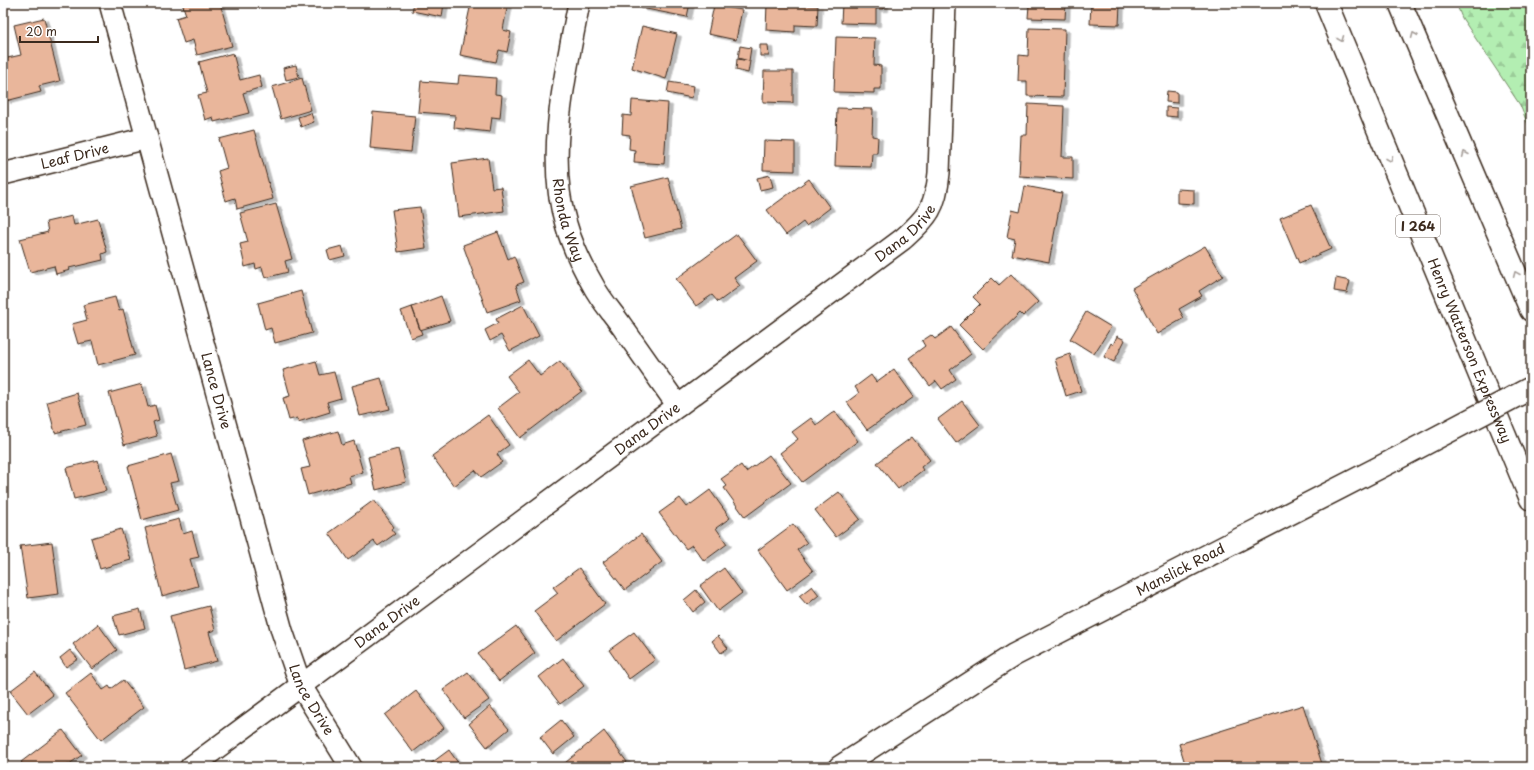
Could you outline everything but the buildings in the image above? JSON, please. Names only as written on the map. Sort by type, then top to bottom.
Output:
[{"type":"main road","name":"Henry Watterson Expressway","points":[[1326,3],[1531,499]]},
{"type":"main road","points":[[1400,3],[1531,310]]},
{"type":"main road","name":"Manslick Road","points":[[840,767],[1014,655],[1531,388]]},
{"type":"street","name":"Lance Drive","points":[[110,3],[282,631],[301,686],[351,767]]},
{"type":"street","name":"Rhonda Way","points":[[579,3],[560,110],[558,164],[559,187],[566,224],[577,255],[594,287],[678,406]]},
{"type":"street","name":"Dana Drive","points":[[191,767],[903,239],[922,222],[928,213],[938,189],[944,3]]},
{"type":"street","name":"Leaf Drive","points":[[3,174],[147,138]]},
{"type":"green space","points":[[1456,3],[1531,3],[1531,132],[1520,105],[1462,18]]}]
